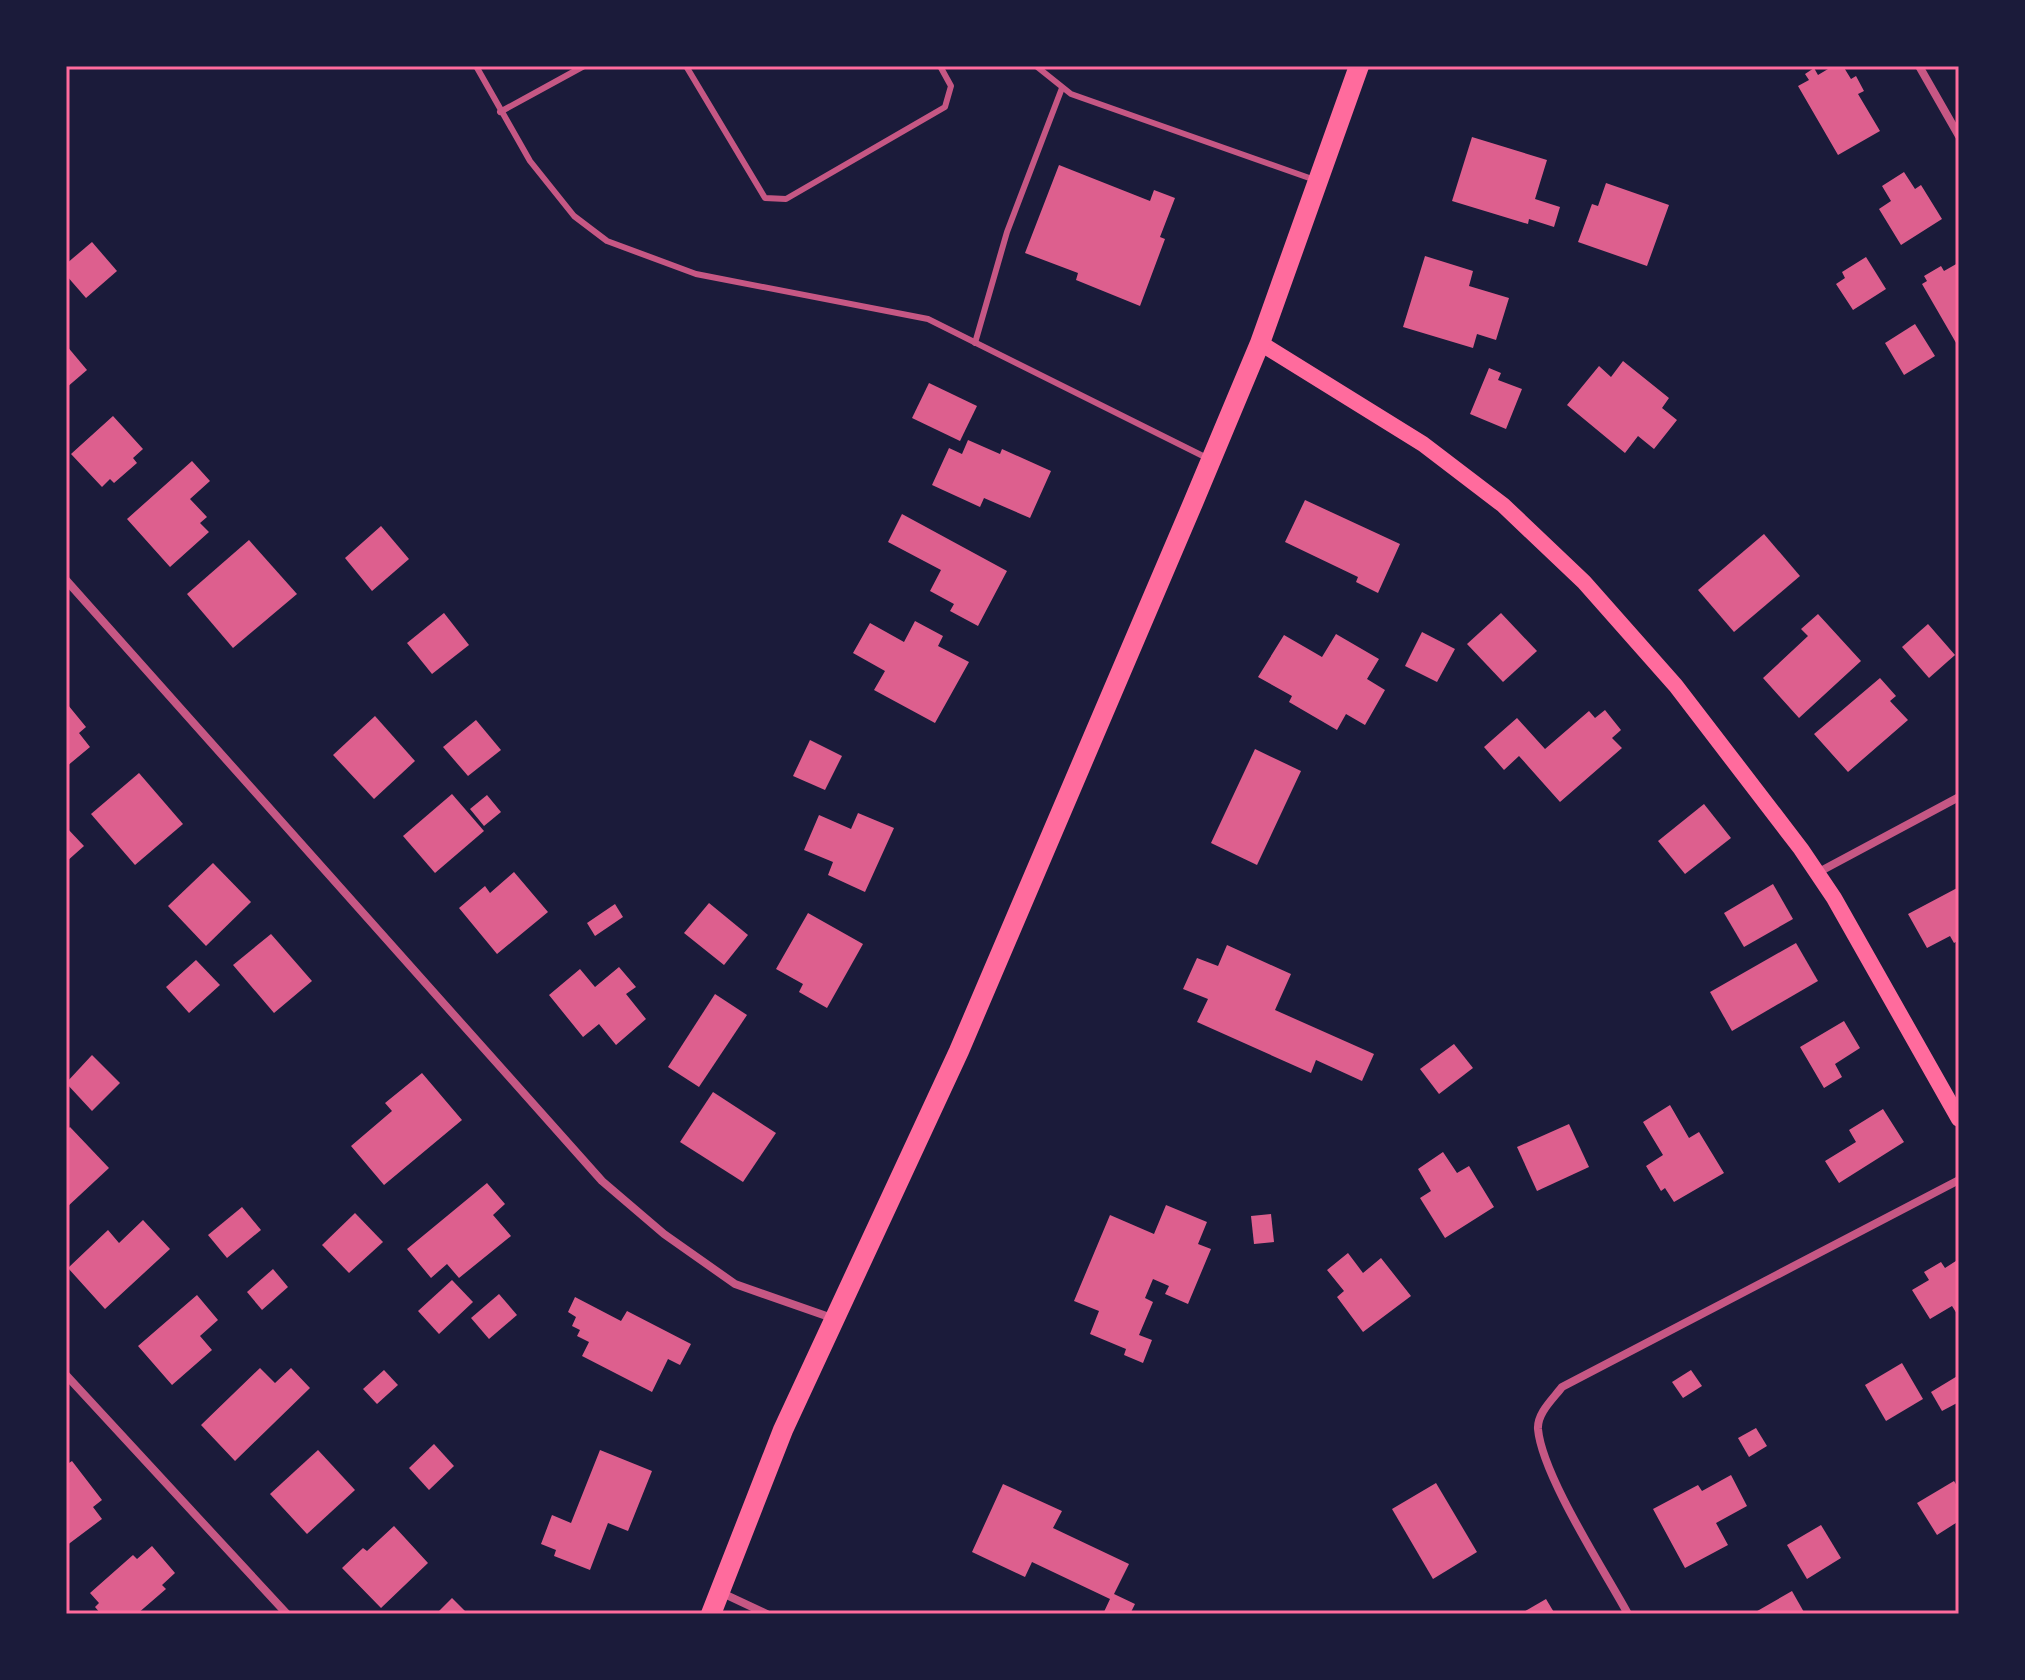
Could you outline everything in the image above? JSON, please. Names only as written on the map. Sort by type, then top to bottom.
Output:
[{"type":"main road","points":[[711,1614],[783,1430],[959,1051],[1260,343],[1359,66]]},
{"type":"main road","points":[[1260,343],[1423,444],[1503,505],[1584,582],[1676,686],[1817,873],[1959,1119]]},
{"type":"street","points":[[1919,66],[1959,136]]},
{"type":"street","points":[[66,580],[602,1181],[664,1234],[735,1284],[835,1319]]},
{"type":"street","points":[[1817,873],[1959,797]]},
{"type":"street","points":[[1628,1614],[1551,1474],[1538,1429],[1541,1416],[1562,1387],[1959,1180]]},
{"type":"street","points":[[66,1375],[287,1614]]},
{"type":"street","points":[[720,1592],[767,1614]]},
{"type":"lane","points":[[476,66],[530,161],[574,216],[607,241],[696,274],[928,319],[1211,460]]},
{"type":"lane","points":[[500,112],[584,66]]},
{"type":"lane","points":[[686,66],[765,198],[786,199],[945,107],[951,86],[940,66]]},
{"type":"lane","points":[[1036,66],[1062,88],[1317,181]]},
{"type":"lane","points":[[975,343],[1007,232],[1062,88]]},
{"type":"building","points":[[1833,66],[1843,66],[1851,79],[1856,76],[1864,91],[1858,94],[1880,131],[1838,155],[1798,86],[1809,80],[1805,74],[1814,68],[1818,75]]},
{"type":"building","points":[[1472,137],[1547,160],[1535,199],[1560,207],[1554,227],[1529,219],[1528,224],[1452,201]]},
{"type":"building","points":[[1059,165],[1150,201],[1154,190],[1175,198],[1160,237],[1165,239],[1140,306],[1076,280],[1078,273],[1025,253]]},
{"type":"building","points":[[1904,172],[1915,189],[1921,185],[1942,219],[1901,245],[1879,209],[1891,201],[1882,186]]},
{"type":"building","points":[[1606,183],[1669,205],[1647,266],[1578,242],[1592,204],[1598,206]]},
{"type":"building","points":[[92,242],[117,271],[86,298],[66,275],[66,264]]},
{"type":"building","points":[[1425,256],[1473,271],[1469,286],[1509,298],[1496,340],[1477,334],[1473,348],[1403,327]]},
{"type":"building","points":[[1866,257],[1886,289],[1853,310],[1836,284],[1845,278],[1842,272]]},
{"type":"building","points":[[1958,263],[1959,348],[1922,284],[1927,281],[1924,276],[1941,266],[1944,271]]},
{"type":"building","points":[[1915,324],[1935,356],[1904,375],[1885,343]]},
{"type":"building","points":[[66,345],[87,370],[66,388]]},
{"type":"building","points":[[1623,361],[1669,398],[1662,408],[1677,420],[1654,449],[1638,436],[1625,453],[1567,405],[1599,366],[1611,377]]},
{"type":"building","points":[[1489,368],[1501,373],[1498,380],[1522,389],[1506,429],[1470,414]]},
{"type":"building","points":[[929,383],[977,406],[960,441],[912,418]]},
{"type":"building","points":[[113,416],[143,449],[133,458],[137,463],[114,483],[110,479],[102,487],[71,454]]},
{"type":"building","points":[[968,440],[1000,454],[1002,449],[1051,471],[1030,518],[984,498],[980,507],[932,485],[949,448],[962,454]]},
{"type":"building","points":[[192,461],[210,481],[190,499],[207,517],[200,523],[209,532],[170,567],[127,519]]},
{"type":"building","points":[[1305,500],[1400,544],[1378,593],[1356,582],[1358,577],[1285,542]]},
{"type":"building","points":[[902,514],[1007,571],[978,626],[950,611],[954,604],[930,591],[941,570],[888,542]]},
{"type":"building","points":[[381,526],[409,559],[372,591],[345,558]]},
{"type":"building","points":[[1764,534],[1800,576],[1734,632],[1698,590]]},
{"type":"building","points":[[249,540],[297,594],[233,648],[187,594]]},
{"type":"building","points":[[444,613],[469,645],[432,674],[407,643]]},
{"type":"building","points":[[1501,613],[1537,651],[1503,682],[1467,644]]},
{"type":"building","points":[[1818,614],[1861,661],[1799,718],[1763,678],[1808,636],[1801,629]]},
{"type":"building","points":[[915,621],[943,636],[938,646],[969,662],[935,723],[874,690],[885,671],[853,653],[870,623],[904,642]]},
{"type":"building","points":[[1928,624],[1955,655],[1929,678],[1902,647]]},
{"type":"building","points":[[1422,632],[1455,649],[1437,682],[1405,666]]},
{"type":"building","points":[[1336,634],[1379,659],[1367,679],[1385,690],[1365,725],[1346,714],[1337,730],[1289,702],[1292,696],[1258,677],[1284,635],[1322,657]]},
{"type":"building","points":[[1880,678],[1896,696],[1890,701],[1908,720],[1848,772],[1814,734]]},
{"type":"building","points":[[68,705],[86,727],[79,733],[90,747],[66,767]]},
{"type":"building","points":[[1605,710],[1621,730],[1612,738],[1622,748],[1560,802],[1519,756],[1504,770],[1484,747],[1517,718],[1545,749],[1589,711],[1595,718]]},
{"type":"building","points":[[375,716],[415,761],[374,799],[333,755]]},
{"type":"building","points":[[476,720],[501,750],[468,776],[443,747]]},
{"type":"building","points":[[810,740],[842,756],[825,790],[793,776]]},
{"type":"building","points":[[1255,749],[1301,771],[1257,865],[1211,843]]},
{"type":"building","points":[[139,773],[183,824],[135,865],[91,814]]},
{"type":"building","points":[[452,794],[484,831],[435,873],[403,836]]},
{"type":"building","points":[[487,795],[501,812],[484,826],[470,809]]},
{"type":"building","points":[[1704,804],[1731,838],[1685,874],[1658,841]]},
{"type":"building","points":[[858,813],[894,828],[865,892],[828,875],[833,862],[804,850],[819,815],[851,829]]},
{"type":"building","points":[[66,827],[84,846],[66,862]]},
{"type":"building","points":[[213,863],[251,902],[206,946],[168,906]]},
{"type":"building","points":[[514,872],[548,912],[497,954],[459,908],[485,886],[490,893]]},
{"type":"building","points":[[1773,884],[1793,919],[1744,947],[1724,913]]},
{"type":"building","points":[[1959,887],[1959,940],[1954,943],[1950,936],[1927,948],[1908,914]]},
{"type":"building","points":[[709,903],[748,935],[724,965],[684,933]]},
{"type":"building","points":[[615,904],[623,917],[595,936],[587,923]]},
{"type":"building","points":[[808,913],[863,944],[827,1008],[799,992],[803,984],[776,969]]},
{"type":"building","points":[[271,934],[312,981],[274,1013],[233,965]]},
{"type":"building","points":[[1796,943],[1818,981],[1732,1031],[1710,992]]},
{"type":"building","points":[[1227,945],[1291,974],[1275,1010],[1374,1054],[1362,1081],[1316,1060],[1311,1073],[1197,1022],[1208,999],[1183,989],[1197,958],[1218,966]]},
{"type":"building","points":[[196,960],[220,985],[189,1013],[166,987]]},
{"type":"building","points":[[619,967],[636,987],[626,994],[646,1019],[616,1045],[599,1024],[583,1037],[549,995],[580,969],[595,987]]},
{"type":"building","points":[[715,994],[747,1015],[699,1087],[668,1067]]},
{"type":"building","points":[[1844,1021],[1860,1048],[1835,1064],[1842,1077],[1824,1088],[1800,1047]]},
{"type":"building","points":[[1454,1044],[1473,1068],[1439,1094],[1420,1069]]},
{"type":"building","points":[[92,1055],[120,1083],[92,1111],[66,1083]]},
{"type":"building","points":[[422,1073],[462,1120],[384,1185],[351,1146],[392,1111],[385,1103]]},
{"type":"building","points":[[713,1092],[776,1133],[743,1182],[680,1142]]},
{"type":"building","points":[[1670,1105],[1689,1138],[1699,1132],[1724,1173],[1674,1202],[1665,1188],[1661,1191],[1646,1166],[1663,1155],[1643,1122]]},
{"type":"building","points":[[1883,1109],[1904,1142],[1839,1183],[1825,1161],[1856,1142],[1849,1130]]},
{"type":"building","points":[[1569,1124],[1589,1167],[1537,1191],[1517,1147]]},
{"type":"building","points":[[70,1127],[109,1168],[66,1208],[66,1131]]},
{"type":"building","points":[[1443,1152],[1457,1173],[1469,1166],[1494,1207],[1445,1238],[1420,1198],[1431,1191],[1418,1169]]},
{"type":"building","points":[[487,1183],[505,1204],[493,1215],[511,1236],[459,1278],[447,1264],[431,1278],[407,1249]]},
{"type":"building","points":[[1166,1205],[1207,1222],[1198,1244],[1211,1249],[1188,1304],[1165,1294],[1169,1286],[1153,1279],[1145,1298],[1153,1302],[1139,1335],[1152,1340],[1143,1363],[1124,1355],[1126,1349],[1090,1334],[1099,1311],[1074,1301],[1110,1215],[1154,1234]]},
{"type":"building","points":[[242,1207],[261,1230],[227,1258],[208,1235]]},
{"type":"building","points":[[355,1213],[383,1242],[349,1273],[322,1245]]},
{"type":"building","points":[[1271,1214],[1274,1242],[1254,1244],[1251,1216]]},
{"type":"building","points":[[143,1220],[170,1249],[105,1309],[68,1268],[108,1230],[119,1243]]},
{"type":"building","points":[[1348,1253],[1363,1273],[1381,1258],[1411,1296],[1363,1332],[1337,1297],[1344,1291],[1327,1270]]},
{"type":"building","points":[[1959,1259],[1959,1317],[1952,1306],[1930,1319],[1912,1290],[1929,1280],[1924,1272],[1941,1262],[1945,1268]]},
{"type":"building","points":[[273,1269],[288,1287],[262,1310],[247,1292]]},
{"type":"building","points":[[452,1280],[473,1302],[439,1334],[418,1311]]},
{"type":"building","points":[[499,1294],[517,1315],[489,1339],[471,1318]]},
{"type":"building","points":[[197,1295],[218,1320],[200,1336],[212,1350],[172,1385],[138,1346]]},
{"type":"building","points":[[575,1297],[621,1321],[627,1311],[691,1344],[680,1365],[668,1359],[652,1392],[582,1356],[589,1342],[577,1336],[580,1330],[572,1326],[576,1317],[568,1312]]},
{"type":"building","points":[[1902,1363],[1923,1399],[1886,1421],[1865,1385]]},
{"type":"building","points":[[260,1368],[275,1383],[291,1368],[310,1388],[235,1461],[201,1425]]},
{"type":"building","points":[[384,1370],[398,1385],[377,1404],[363,1389]]},
{"type":"building","points":[[1691,1370],[1702,1386],[1683,1398],[1672,1382]]},
{"type":"building","points":[[1959,1375],[1959,1402],[1942,1411],[1931,1392]]},
{"type":"building","points":[[1756,1428],[1767,1446],[1749,1457],[1738,1438]]},
{"type":"building","points":[[434,1444],[454,1466],[429,1490],[409,1468]]},
{"type":"building","points":[[318,1450],[355,1490],[307,1534],[270,1494]]},
{"type":"building","points":[[600,1450],[652,1471],[628,1531],[608,1523],[590,1570],[554,1556],[556,1550],[541,1544],[552,1515],[571,1523]]},
{"type":"building","points":[[72,1461],[102,1500],[93,1507],[102,1519],[66,1546],[66,1465]]},
{"type":"building","points":[[1731,1475],[1747,1506],[1716,1523],[1728,1545],[1685,1568],[1653,1509],[1698,1485],[1702,1491]]},
{"type":"building","points":[[1954,1481],[1959,1489],[1959,1521],[1937,1535],[1917,1503]]},
{"type":"building","points":[[1436,1483],[1477,1552],[1433,1579],[1392,1509]]},
{"type":"building","points":[[1003,1484],[1062,1511],[1053,1528],[1129,1564],[1114,1594],[1135,1604],[1130,1614],[1103,1614],[1110,1599],[1032,1562],[1025,1577],[972,1552]]},
{"type":"building","points":[[1821,1525],[1841,1558],[1807,1579],[1787,1545]]},
{"type":"building","points":[[394,1526],[428,1563],[381,1608],[342,1568],[363,1548],[367,1551]]},
{"type":"building","points":[[152,1546],[175,1573],[162,1585],[166,1589],[137,1614],[101,1614],[95,1607],[99,1603],[90,1593],[133,1555],[137,1559]]},
{"type":"building","points":[[1792,1591],[1805,1614],[1752,1614]]},
{"type":"building","points":[[452,1598],[468,1614],[436,1614]]},
{"type":"building","points":[[1546,1599],[1555,1614],[1520,1614]]}]
